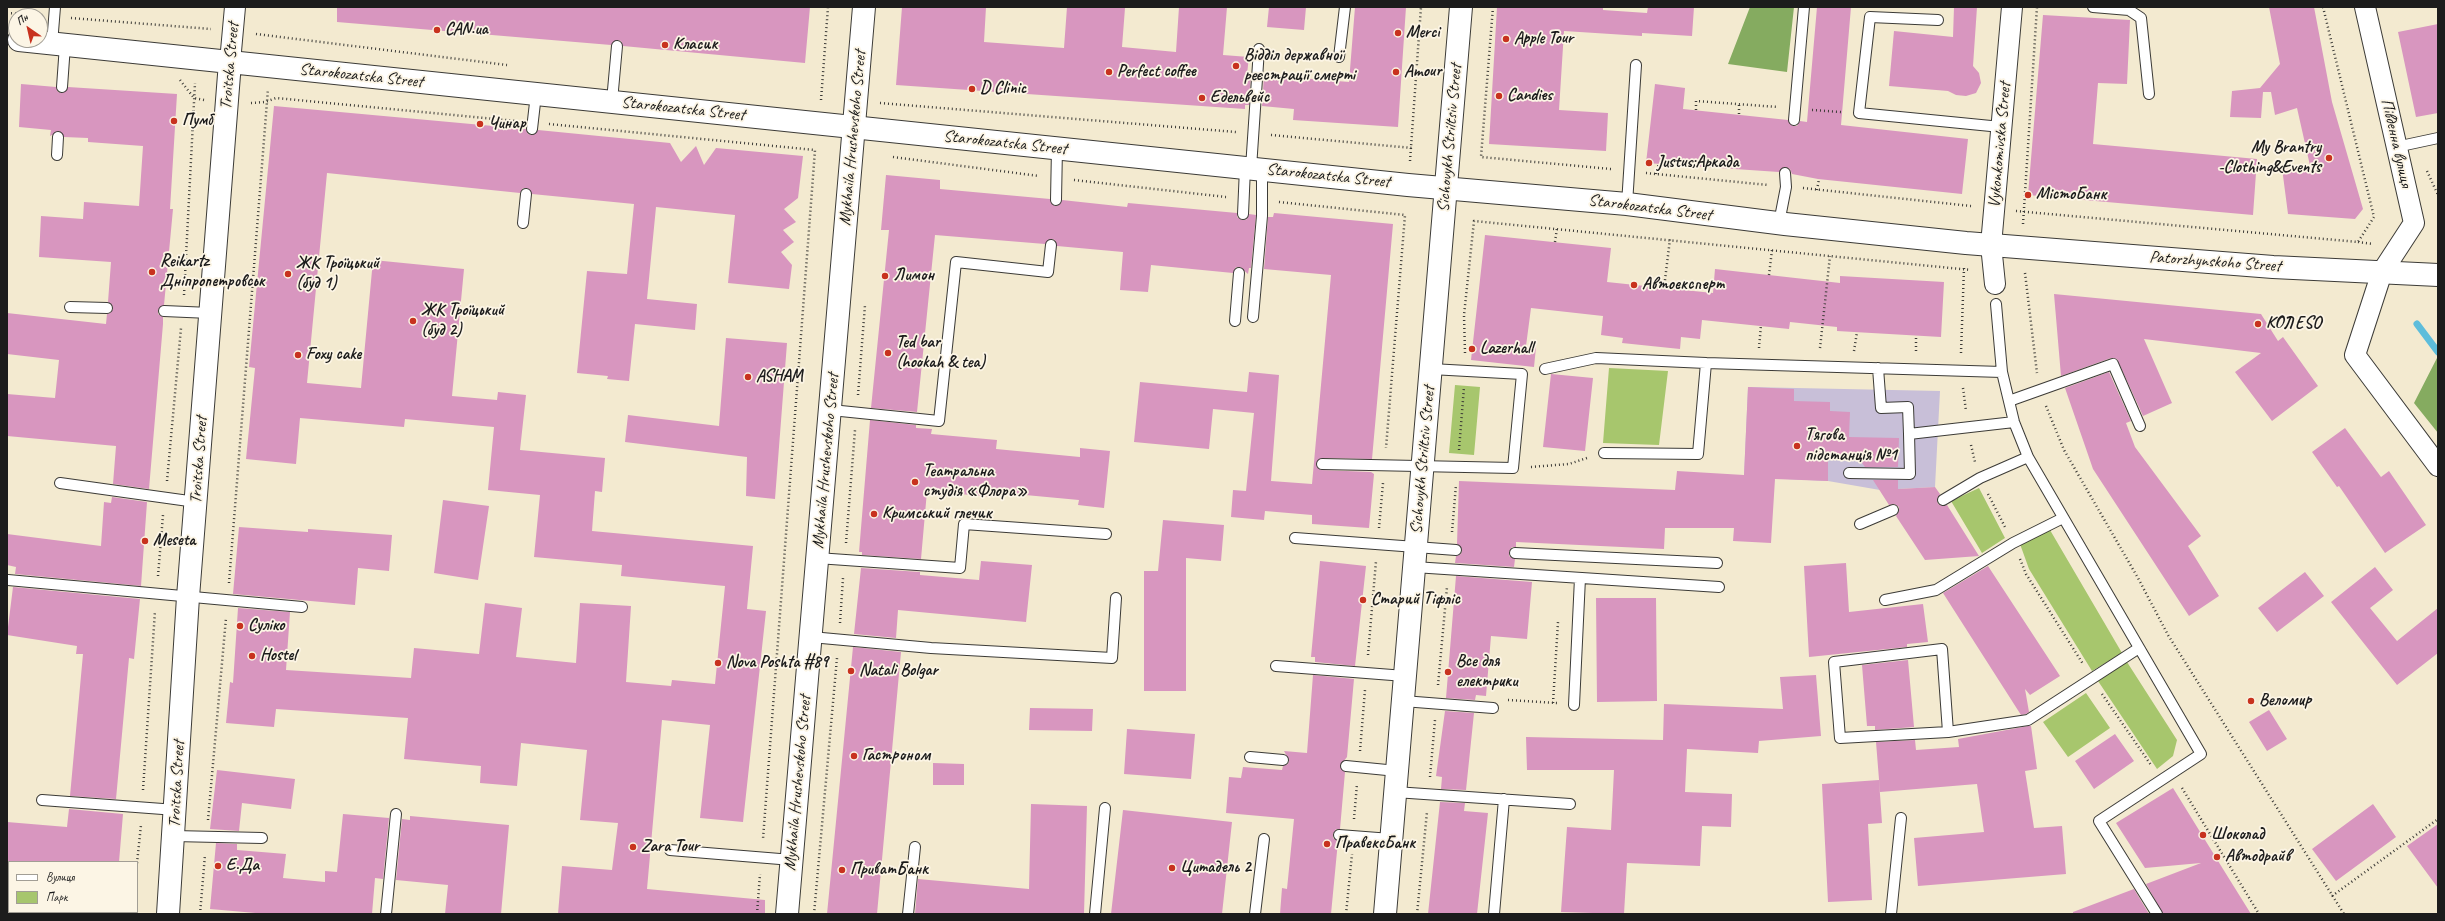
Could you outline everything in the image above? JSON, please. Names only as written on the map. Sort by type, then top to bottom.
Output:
[{"type":"street","name":"Troitska Street","points":[[168,914],[176,810],[188,597],[235,7]]},
{"type":"street","name":"Mykhaila Hrushevskoho Street","points":[[787,914],[831,410],[864,7]]},
{"type":"street","name":"Sichovykh Striltsiv Street","points":[[1385,914],[1461,7]]},
{"type":"street","name":"Vykonkomivska Street","points":[[1995,284],[1991,246],[2012,7]]},
{"type":"street","name":"Південна вулиця","points":[[2366,12],[2414,223],[2382,272],[2355,355],[2438,466]]},
{"type":"street","name":"Starokozatska Street","points":[[48,43],[1253,168],[1628,204],[1779,223],[1991,246]]},
{"type":"street","name":"Patorzhynskoho Street","points":[[1991,246],[2273,267],[2438,275]]},
{"type":"lane","points":[[1339,57],[1345,7]]},
{"type":"lane","points":[[1794,120],[1804,7]]},
{"type":"lane","points":[[2093,7],[2134,10],[2141,18],[2149,94]]},
{"type":"lane","points":[[55,12],[62,87]]},
{"type":"lane","points":[[1938,20],[1870,17],[1859,113],[2001,127]]},
{"type":"lane","points":[[612,102],[617,46]]},
{"type":"lane","points":[[1243,214],[1243,199],[1253,168],[1259,49]]},
{"type":"lane","points":[[1628,204],[1636,65]]},
{"type":"lane","points":[[533,126],[536,94]]},
{"type":"lane","points":[[57,155],[58,137]]},
{"type":"lane","points":[[2396,147],[2438,138]]},
{"type":"lane","points":[[1056,200],[1058,148]]},
{"type":"lane","points":[[1253,168],[1262,201],[1253,317]]},
{"type":"lane","points":[[1779,223],[1786,187],[1785,173]]},
{"type":"lane","points":[[523,223],[526,194]]},
{"type":"lane","points":[[831,410],[939,421],[956,262],[1048,272],[1051,245]]},
{"type":"lane","points":[[1235,321],[1239,273]]},
{"type":"lane","points":[[1996,304],[2002,372],[2014,422],[2028,457],[2201,754],[2160,779],[2099,821],[2157,914]]},
{"type":"lane","points":[[70,306],[107,308]]},
{"type":"lane","points":[[164,311],[210,313]]},
{"type":"lane","points":[[1545,369],[1596,358],[1706,363],[2002,372]]},
{"type":"lane","points":[[1604,453],[1698,454],[1706,363]]},
{"type":"lane","points":[[2009,401],[2113,364],[2140,426]]},
{"type":"lane","points":[[1849,473],[1910,474],[1908,407],[1882,408],[1878,368]]},
{"type":"lane","points":[[1322,464],[1384,467],[1513,468],[1522,374],[1431,369]]},
{"type":"lane","points":[[1909,434],[2014,422]]},
{"type":"lane","points":[[1943,500],[1980,478],[2028,457]]},
{"type":"lane","points":[[60,483],[196,502]]},
{"type":"lane","points":[[1860,524],[1893,510]]},
{"type":"lane","points":[[1885,600],[1936,590],[2013,543],[2063,518]]},
{"type":"lane","points":[[817,558],[960,568],[964,524],[1106,534]]},
{"type":"lane","points":[[1295,538],[1415,557],[1580,578],[1719,587]]},
{"type":"lane","points":[[1415,557],[1456,550]]},
{"type":"lane","points":[[1515,553],[1717,563]]},
{"type":"lane","points":[[1574,705],[1580,578]]},
{"type":"lane","points":[[8,580],[302,607]]},
{"type":"lane","points":[[810,637],[931,648],[1112,658],[1116,598]]},
{"type":"lane","points":[[1948,732],[1942,649],[1834,662],[1840,738],[1948,732],[2028,720],[2139,648]]},
{"type":"lane","points":[[1276,666],[1405,676]]},
{"type":"lane","points":[[1402,701],[1493,708]]},
{"type":"lane","points":[[1250,757],[1283,760]]},
{"type":"lane","points":[[1346,766],[1397,771]]},
{"type":"lane","points":[[1395,792],[1570,804]]},
{"type":"lane","points":[[1494,914],[1504,799]]},
{"type":"lane","points":[[42,800],[176,810]]},
{"type":"lane","points":[[1095,914],[1105,808]]},
{"type":"lane","points":[[386,914],[396,814]]},
{"type":"lane","points":[[1891,914],[1901,818]]},
{"type":"lane","points":[[1339,834],[1391,840]]},
{"type":"lane","points":[[174,836],[262,838]]},
{"type":"lane","points":[[1255,914],[1264,839]]},
{"type":"lane","points":[[908,914],[915,847]]},
{"type":"lane","points":[[670,850],[792,860]]},
{"type":"path","points":[[813,97],[821,98],[828,7]]},
{"type":"path","points":[[882,103],[1254,133],[1412,148],[1421,7]]},
{"type":"path","points":[[1493,7],[1481,157],[1629,170],[1656,174],[1970,205]]},
{"type":"path","points":[[2037,7],[2023,212],[2358,242],[2374,217],[2323,7]]},
{"type":"path","points":[[7,12],[55,12],[201,29]]},
{"type":"path","points":[[276,38],[512,66]]},
{"type":"path","points":[[200,914],[227,600],[265,102],[276,98],[533,126],[815,150],[757,914]]},
{"type":"path","points":[[1696,110],[1696,101],[1847,113]]},
{"type":"path","points":[[1739,104],[1739,114]]},
{"type":"path","points":[[892,157],[1056,178],[1243,199]]},
{"type":"path","points":[[1656,174],[1659,163]]},
{"type":"path","points":[[1817,190],[1819,179]]},
{"type":"path","points":[[1262,201],[1405,215],[1384,467]]},
{"type":"path","points":[[1474,221],[1670,239],[1963,270]]},
{"type":"path","points":[[1555,242],[1557,228]]},
{"type":"path","points":[[1664,288],[1670,239]]},
{"type":"path","points":[[1769,275],[1772,250]]},
{"type":"path","points":[[1818,366],[1830,256]]},
{"type":"path","points":[[2025,273],[2039,390],[2064,450],[2138,578],[2168,635],[2344,914]]},
{"type":"path","points":[[814,914],[845,560],[865,303]]},
{"type":"path","points":[[1757,364],[1761,325]]},
{"type":"path","points":[[1513,468],[1569,464],[1604,453]]},
{"type":"path","points":[[1553,703],[1558,617]]},
{"type":"path","points":[[2160,779],[2179,784],[2259,914]]},
{"type":"path","points":[[2332,896],[2438,819]]},
{"type":"shaded area","points":[[1748,387],[1940,391],[1935,487],[1880,490],[1828,481],[1744,477]]},
{"type":"green space","points":[[1750,7],[1794,7],[1787,72],[1728,64]]},
{"type":"green space","points":[[2438,356],[2438,433],[2414,403]]},
{"type":"green space","points":[[1609,368],[1668,371],[1659,445],[1603,443]]},
{"type":"green space","points":[[1455,385],[1480,387],[1474,455],[1449,453]]},
{"type":"green space","points":[[1979,488],[2005,538],[1982,553],[1951,501]]},
{"type":"green space","points":[[2050,530],[2122,653],[2092,671],[2029,569],[2020,544]]},
{"type":"green space","points":[[2127,662],[2177,740],[2173,756],[2157,769],[2098,681]]},
{"type":"green space","points":[[2086,693],[2110,728],[2068,757],[2043,722]]},
{"type":"building","points":[[337,7],[810,7],[805,63],[623,46],[621,41],[617,40],[611,45],[337,22]]},
{"type":"building","points":[[902,7],[986,7],[984,42],[1064,48],[1067,7],[1125,8],[1122,47],[1176,52],[1179,7],[1227,7],[1223,55],[1249,57],[1247,74],[1251,74],[1249,105],[1245,105],[1245,109],[896,85]]},
{"type":"building","points":[[1269,7],[1306,7],[1304,30],[1267,27]]},
{"type":"building","points":[[1355,7],[1406,7],[1398,127],[1293,120],[1294,109],[1262,106],[1264,75],[1349,82]]},
{"type":"building","points":[[1497,7],[1603,7],[1603,10],[1647,13],[1648,7],[1694,7],[1692,36],[1642,33],[1642,36],[1564,31],[1559,110],[1608,113],[1606,151],[1489,144]]},
{"type":"building","points":[[1817,7],[1851,7],[1841,125],[1968,139],[1962,194],[1818,179],[1792,174],[1790,169],[1785,167],[1779,172],[1646,163],[1655,84],[1685,88],[1683,109],[1788,120],[1793,126],[1797,126],[1800,121],[1807,122]]},
{"type":"building","points":[[1954,7],[1977,7],[1973,66],[1979,73],[1981,83],[1976,93],[1966,96],[1956,95],[1948,91],[1889,86],[1894,31],[1953,37]]},
{"type":"building","points":[[2269,7],[2314,7],[2332,102],[2363,209],[2355,219],[2288,214],[2282,168],[2311,170],[2297,108],[2275,115],[2271,92],[2263,92],[2261,118],[2230,117],[2232,91],[2260,88],[2280,64]]},
{"type":"building","points":[[2043,15],[2130,20],[2127,84],[2098,83],[2093,144],[2257,159],[2253,215],[2028,195]]},
{"type":"building","points":[[2438,24],[2438,113],[2416,117],[2398,32]]},
{"type":"building","points":[[21,84],[56,87],[58,92],[62,93],[68,87],[177,94],[170,209],[173,209],[164,305],[158,310],[158,314],[163,317],[163,324],[149,489],[113,484],[116,446],[7,436],[7,394],[55,398],[59,360],[7,354],[7,313],[106,324],[107,314],[113,309],[112,305],[108,302],[111,262],[39,257],[41,216],[83,219],[84,202],[139,206],[143,146],[88,142],[88,138],[64,137],[59,131],[50,136],[51,130],[19,127]]},
{"type":"building","points":[[274,106],[526,129],[528,134],[532,135],[538,130],[670,143],[681,162],[696,146],[704,165],[716,148],[803,156],[798,198],[784,209],[796,222],[783,230],[794,242],[781,252],[792,265],[789,289],[728,283],[735,215],[656,207],[647,299],[697,304],[695,330],[635,324],[629,381],[607,379],[608,376],[577,373],[587,271],[627,274],[634,204],[532,194],[527,188],[523,188],[520,193],[327,173],[307,383],[361,388],[373,260],[464,269],[452,396],[497,400],[498,392],[526,395],[520,450],[605,458],[602,492],[595,491],[592,531],[753,546],[747,609],[766,611],[743,822],[700,818],[710,725],[662,720],[647,889],[765,900],[765,914],[558,914],[562,866],[612,870],[618,823],[580,820],[587,750],[521,743],[517,786],[480,783],[481,766],[404,759],[408,718],[276,709],[274,727],[226,723],[230,682],[233,683],[238,608],[290,612],[286,670],[411,678],[414,648],[479,654],[485,603],[522,608],[516,657],[576,663],[580,603],[631,606],[626,682],[671,686],[672,680],[715,684],[725,586],[621,576],[622,565],[534,557],[540,495],[488,490],[494,427],[405,419],[404,427],[300,418],[296,464],[246,459],[255,368],[249,367]]},
{"type":"building","points":[[886,175],[940,180],[940,189],[1050,199],[1051,203],[1055,206],[1059,205],[1062,200],[1127,207],[1128,203],[1237,213],[1237,217],[1242,220],[1246,220],[1249,214],[1256,215],[1251,268],[1249,268],[1248,274],[1240,267],[1236,267],[1233,273],[1151,265],[1148,292],[1120,290],[1123,252],[1057,246],[1055,240],[1051,239],[1045,244],[935,235],[917,412],[871,408],[889,230],[881,230]]},
{"type":"building","points":[[1274,213],[1393,224],[1372,459],[1322,458],[1316,463],[1317,467],[1321,470],[1371,472],[1374,474],[1369,528],[1312,524],[1312,515],[1265,511],[1264,520],[1231,517],[1233,490],[1246,491],[1254,413],[1213,409],[1209,449],[1134,442],[1140,382],[1247,392],[1249,372],[1279,375],[1271,481],[1312,484],[1331,275],[1264,269],[1268,217],[1273,217]]},
{"type":"building","points":[[1485,235],[1611,248],[1607,282],[1664,288],[1713,293],[1715,269],[1840,283],[1840,276],[1944,282],[1941,337],[1837,331],[1837,327],[1790,322],[1789,329],[1702,320],[1700,339],[1681,337],[1680,349],[1622,343],[1623,338],[1601,335],[1603,316],[1531,308],[1526,346],[1536,347],[1534,367],[1471,360]]},
{"type":"building","points":[[2054,294],[2261,314],[2278,341],[2283,337],[2318,386],[2272,421],[2235,372],[2261,353],[2144,339],[2172,403],[2143,416],[2117,359],[2111,358],[2061,376]]},
{"type":"building","points":[[726,338],[787,343],[775,499],[746,496],[747,457],[625,442],[628,415],[719,426]]},
{"type":"building","points":[[2109,372],[2131,421],[2126,423],[2135,447],[2201,536],[2188,546],[2219,596],[2189,616],[2093,469],[2065,388]]},
{"type":"building","points":[[1551,374],[1593,378],[1585,451],[1543,447]]},
{"type":"building","points":[[1748,387],[1794,389],[1794,401],[1830,402],[1830,411],[1850,412],[1849,437],[1899,438],[1898,467],[1865,467],[1860,460],[1828,459],[1828,481],[1775,479],[1771,543],[1733,541],[1734,528],[1665,528],[1664,549],[1516,542],[1516,547],[1512,547],[1509,552],[1509,556],[1515,559],[1514,567],[1455,563],[1456,556],[1461,554],[1462,550],[1457,544],[1459,481],[1675,490],[1677,471],[1744,475]]},
{"type":"building","points":[[870,420],[916,425],[916,428],[932,429],[931,434],[997,440],[996,449],[1080,457],[1080,448],[1110,451],[1104,508],[1078,505],[1079,500],[993,492],[993,497],[927,491],[921,559],[862,555],[862,552],[859,552]]},
{"type":"building","points":[[2345,428],[2381,477],[2389,471],[2426,525],[2385,553],[2339,486],[2337,487],[2312,452]]},
{"type":"building","points":[[1873,480],[1898,480],[1898,489],[1935,487],[1940,494],[1937,500],[1938,504],[1943,506],[1947,505],[1979,556],[1925,560],[1896,516],[1899,511],[1899,507],[1894,504],[1889,505]]},
{"type":"building","points":[[112,497],[147,502],[141,586],[15,574],[16,567],[7,565],[7,534],[101,546],[104,502],[111,503]]},
{"type":"building","points":[[443,500],[489,506],[478,580],[434,573]]},
{"type":"building","points":[[1163,520],[1224,525],[1221,561],[1186,558],[1186,691],[1144,691],[1144,571],[1158,571]]},
{"type":"building","points":[[239,527],[308,532],[308,529],[392,535],[389,571],[358,568],[355,605],[233,594]]},
{"type":"building","points":[[981,561],[1032,565],[1026,622],[898,610],[896,638],[854,634],[861,568],[920,572],[920,575],[979,580]]},
{"type":"building","points":[[1320,561],[1366,566],[1355,666],[1315,662],[1315,657],[1311,657]]},
{"type":"building","points":[[1846,563],[1849,612],[1923,604],[1928,642],[1907,644],[1907,647],[1809,657],[1804,566]]},
{"type":"building","points":[[1988,566],[2060,676],[2030,695],[2025,689],[2029,712],[2026,714],[2021,715],[1943,593]]},
{"type":"building","points":[[2375,567],[2393,590],[2370,608],[2397,641],[2438,608],[2438,653],[2397,685],[2331,602]]},
{"type":"building","points":[[2305,572],[2324,596],[2277,632],[2258,608]]},
{"type":"building","points":[[1456,576],[1532,582],[1527,639],[1491,636],[1486,696],[1476,695],[1475,700],[1446,698]]},
{"type":"building","points":[[13,587],[140,599],[134,659],[129,658],[116,799],[70,796],[83,654],[76,654],[77,646],[7,635]]},
{"type":"building","points":[[1596,598],[1656,598],[1657,701],[1597,702]]},
{"type":"building","points":[[853,647],[901,652],[877,914],[827,914]]},
{"type":"building","points":[[1908,660],[1914,727],[1875,730],[1875,726],[1867,726],[1862,665]]},
{"type":"building","points":[[1313,675],[1354,679],[1347,757],[1340,766],[1345,772],[1340,829],[1336,829],[1333,834],[1333,838],[1338,841],[1331,914],[1280,914],[1282,888],[1287,889],[1294,819],[1226,813],[1229,777],[1241,778],[1243,767],[1282,770],[1283,766],[1288,764],[1289,760],[1284,751],[1307,753]]},
{"type":"building","points":[[1816,675],[1821,736],[1759,741],[1758,753],[1687,749],[1685,792],[1732,794],[1731,827],[1702,826],[1700,866],[1627,863],[1624,914],[1561,912],[1567,827],[1611,830],[1614,770],[1527,770],[1526,737],[1663,740],[1664,704],[1783,709],[1780,677]]},
{"type":"building","points":[[1030,708],[1093,709],[1092,731],[1029,730]]},
{"type":"building","points":[[2269,710],[2287,739],[2267,751],[2249,722]]},
{"type":"building","points":[[1445,711],[1474,713],[1466,790],[1441,789],[1442,777],[1436,776]]},
{"type":"building","points":[[2031,726],[2037,769],[2025,771],[2034,828],[2062,826],[2066,874],[1918,886],[1914,838],[1984,832],[1977,784],[1880,792],[1876,742],[1915,740],[1916,750],[1959,747],[1958,739]]},
{"type":"building","points":[[1127,729],[1195,734],[1191,779],[1124,774]]},
{"type":"building","points":[[2115,734],[2134,761],[2094,789],[2075,761]]},
{"type":"building","points":[[933,763],[964,764],[964,785],[933,785]]},
{"type":"building","points":[[217,770],[295,779],[291,809],[242,803],[239,831],[210,829]]},
{"type":"building","points":[[1879,780],[1882,823],[1868,824],[1872,900],[1828,902],[1822,784]]},
{"type":"building","points":[[2173,788],[2251,914],[2163,914],[2146,884],[2201,863],[2145,868],[2116,823]]},
{"type":"building","points":[[1440,802],[1465,803],[1464,811],[1488,813],[1477,914],[1428,914]]},
{"type":"building","points":[[1031,804],[1087,806],[1084,914],[915,914],[918,879],[1029,889]]},
{"type":"building","points":[[2373,804],[2396,837],[2336,881],[2312,849]]},
{"type":"building","points":[[69,809],[123,814],[119,861],[7,862],[7,822],[67,827]]},
{"type":"building","name":"Цитадель 2","points":[[1123,810],[1232,822],[1222,914],[1111,914]]},
{"type":"building","points":[[343,814],[389,818],[383,879],[375,878],[372,914],[267,914],[210,909],[216,843],[237,844],[237,850],[286,854],[283,878],[325,882],[325,871],[337,872]]},
{"type":"building","points":[[410,816],[509,825],[501,914],[445,914],[448,885],[396,880],[402,819],[410,820]]},
{"type":"building","points":[[2438,824],[2438,888],[2407,846]]},
{"type":"building","points":[[2134,889],[2149,914],[2073,914],[2073,912]]},
{"type":"waterway","points":[[2417,324],[2438,352]]},
{"type":"place","name":"CAN.ua","points":[[437,30]]},
{"type":"place","name":"Merci","points":[[1398,33]]},
{"type":"place","name":"Apple Tour","points":[[1506,39]]},
{"type":"place","name":"Класик","points":[[665,45]]},
{"type":"place","name":"Відділ державної реєстрації смерті","points":[[1236,66]]},
{"type":"place","name":"Perfect coffee","points":[[1109,72]]},
{"type":"place","name":"Amour","points":[[1396,72]]},
{"type":"place","name":"D Clinic","points":[[972,89]]},
{"type":"place","name":"Candies","points":[[1499,96]]},
{"type":"place","name":"Едельвейс","points":[[1202,98]]},
{"type":"place","name":"Пумб","points":[[174,121]]},
{"type":"place","name":"Чинар","points":[[480,124]]},
{"type":"place","name":"My Brantry -Clothing&Events","points":[[2329,158]]},
{"type":"place","name":"Justus;Аркада","points":[[1649,163]]},
{"type":"place","name":"МістоБанк","points":[[2028,195]]},
{"type":"place","name":"Reikartz Дніпропетровськ","points":[[152,272]]},
{"type":"place","name":"ЖК Троїцький (буд 1)","points":[[288,274]]},
{"type":"place","name":"Лимон","points":[[885,276]]},
{"type":"place","name":"Автоексперт","points":[[1634,285]]},
{"type":"place","name":"ЖК Троїцький (буд 2)","points":[[413,321]]},
{"type":"place","name":"КОЛЕSO","points":[[2258,324]]},
{"type":"place","name":"Lazerhall","points":[[1472,349]]},
{"type":"place","name":"Ted bar (hookah & tea)","points":[[888,353]]},
{"type":"place","name":"Foxy cake","points":[[298,355]]},
{"type":"place","name":"ASHAM","points":[[748,377]]},
{"type":"place","name":"Тягова підстанція №1","points":[[1797,446]]},
{"type":"place","name":"Театральна студія «Флора»","points":[[915,482]]},
{"type":"place","name":"Кримський глечик","points":[[874,514]]},
{"type":"place","name":"Meseta","points":[[145,541]]},
{"type":"place","name":"Старий Тіфліс","points":[[1363,600]]},
{"type":"place","name":"Суліко","points":[[240,626]]},
{"type":"place","name":"Hostel","points":[[252,656]]},
{"type":"place","name":"Nova Poshta #89","points":[[718,663]]},
{"type":"place","name":"Natali Bolgar","points":[[851,671]]},
{"type":"place","name":"Все для електрики","points":[[1448,672]]},
{"type":"place","name":"Веломир","points":[[2251,701]]},
{"type":"place","name":"Гастроном","points":[[854,756]]},
{"type":"place","name":"Шоколад","points":[[2203,835]]},
{"type":"place","name":"ПравексБанк","points":[[1327,844]]},
{"type":"place","name":"Zara Tour","points":[[633,847]]},
{"type":"place","name":"Автодрайв","points":[[2217,857]]},
{"type":"place","name":"Е.Да","points":[[218,866]]},
{"type":"place","name":"Цитадель 2","points":[[1172,868]]},
{"type":"place","name":"ПриватБанк","points":[[842,870]]}]
